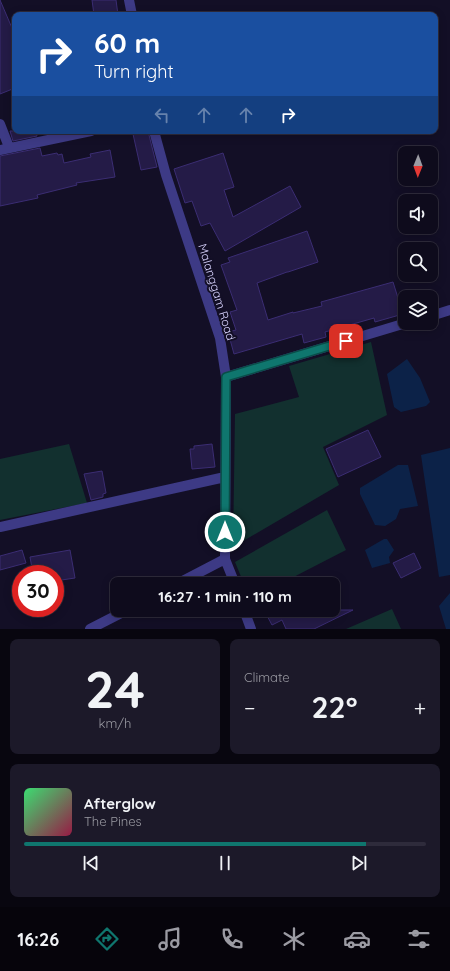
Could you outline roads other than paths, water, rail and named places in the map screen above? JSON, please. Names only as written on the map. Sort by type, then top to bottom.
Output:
[{"type":"street","points":[[129,0],[131,12]]},
{"type":"street","points":[[0,124],[5,149],[77,134]]},
{"type":"street","name":"Malanggam Road","points":[[155,134],[166,175],[220,338],[226,377],[225,559],[231,577]]},
{"type":"street","points":[[438,314],[450,310]]},
{"type":"street","points":[[226,377],[398,325]]},
{"type":"street","points":[[0,527],[225,477]]},
{"type":"street","points":[[190,577],[225,559]]},
{"type":"street","points":[[90,629],[113,617]]},
{"type":"street","points":[[247,617],[251,629]]},
{"type":"water","points":[[407,359],[420,378],[430,402],[426,406],[401,412],[394,407],[387,374]]},
{"type":"water","points":[[450,448],[450,575],[439,577],[421,455]]},
{"type":"water","points":[[398,465],[408,465],[418,506],[400,509],[396,519],[385,526],[375,525],[360,494],[360,488]]},
{"type":"water","points":[[384,539],[387,539],[394,550],[389,557],[390,563],[372,568],[365,550]]},
{"type":"water","points":[[450,593],[450,629],[446,629],[439,606]]}]
